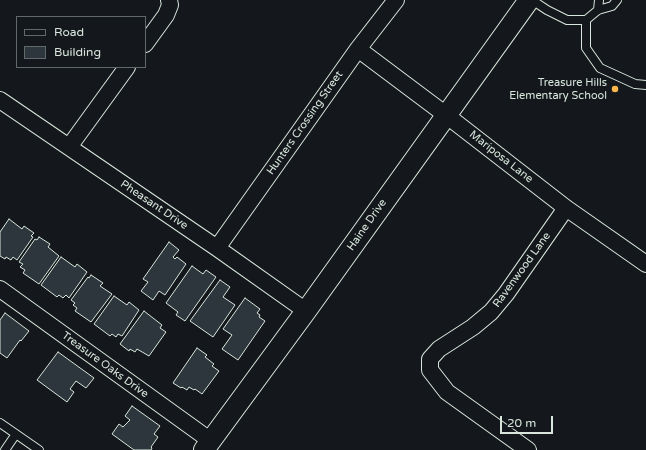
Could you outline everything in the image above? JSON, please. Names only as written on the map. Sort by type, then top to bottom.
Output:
[{"type":"street","points":[[146,43],[166,15],[170,5],[169,0]]},
{"type":"street","name":"Hunters Crossing Street","points":[[217,248],[358,49],[396,0]]},
{"type":"street","name":"Haine Drive","points":[[208,446],[529,0]]},
{"type":"street","name":"Mariposa Lane","points":[[358,49],[446,114],[566,208],[646,264]]},
{"type":"street","points":[[69,147],[127,68]]},
{"type":"street","name":"Pheasant Drive","points":[[0,100],[217,248],[306,311]]},
{"type":"street","name":"Ravenwood Lane","points":[[528,450],[447,392],[430,370],[430,358],[439,349],[473,327],[491,312],[506,294],[566,208]]},
{"type":"street","name":"Treasure Oaks Drive","points":[[0,289],[208,446]]},
{"type":"lane","points":[[532,0],[547,10],[567,20],[586,20],[598,10],[612,6],[617,0]]},
{"type":"lane","points":[[598,10],[599,0]]},
{"type":"lane","points":[[586,20],[586,48],[600,68],[635,84],[646,85]]},
{"type":"lane","points":[[0,423],[39,450]]},
{"type":"lane","points":[[5,450],[16,434]]},
{"type":"building","points":[[9,219],[22,229],[24,226],[34,233],[31,236],[33,237],[17,260],[13,257],[11,260],[0,256],[0,232]]},
{"type":"building","points":[[39,237],[50,244],[48,247],[59,256],[39,284],[23,273],[25,270],[20,267],[23,264],[19,262],[35,239],[37,240]]},
{"type":"building","points":[[169,242],[179,250],[173,257],[175,259],[177,257],[186,264],[165,295],[159,291],[153,300],[141,291],[148,282],[143,279]]},
{"type":"building","points":[[61,257],[75,267],[77,264],[87,272],[69,298],[66,295],[63,298],[59,295],[57,297],[41,285]]},
{"type":"building","points":[[192,266],[203,274],[206,270],[216,277],[185,321],[176,315],[178,312],[166,303]]},
{"type":"building","points":[[91,275],[103,283],[100,286],[112,294],[91,322],[75,311],[77,308],[73,305],[75,303],[71,300]]},
{"type":"building","points":[[220,280],[230,287],[223,297],[235,305],[213,337],[190,321]]},
{"type":"building","points":[[114,296],[127,305],[129,302],[139,310],[122,336],[118,334],[116,337],[112,334],[110,336],[94,324]]},
{"type":"building","points":[[245,298],[260,309],[257,313],[260,315],[259,317],[265,321],[238,360],[222,349],[232,335],[223,329]]},
{"type":"building","points":[[144,311],[162,325],[160,328],[166,332],[149,356],[137,349],[135,352],[130,349],[129,351],[120,344]]},
{"type":"building","points":[[5,313],[29,331],[21,341],[20,340],[7,358],[0,353],[0,320]]},
{"type":"building","points":[[197,348],[207,355],[205,357],[214,364],[212,366],[219,371],[202,394],[195,389],[194,390],[189,387],[187,390],[173,383]]},
{"type":"building","points":[[58,352],[94,378],[86,388],[76,381],[70,389],[74,392],[67,402],[37,380]]},
{"type":"building","points":[[132,406],[160,426],[154,434],[158,437],[151,447],[151,450],[134,450],[112,434],[119,424],[123,427],[130,420],[125,416]]},
{"type":"place","name":"Treasure Hills Elementary School","points":[[615,89]]}]
